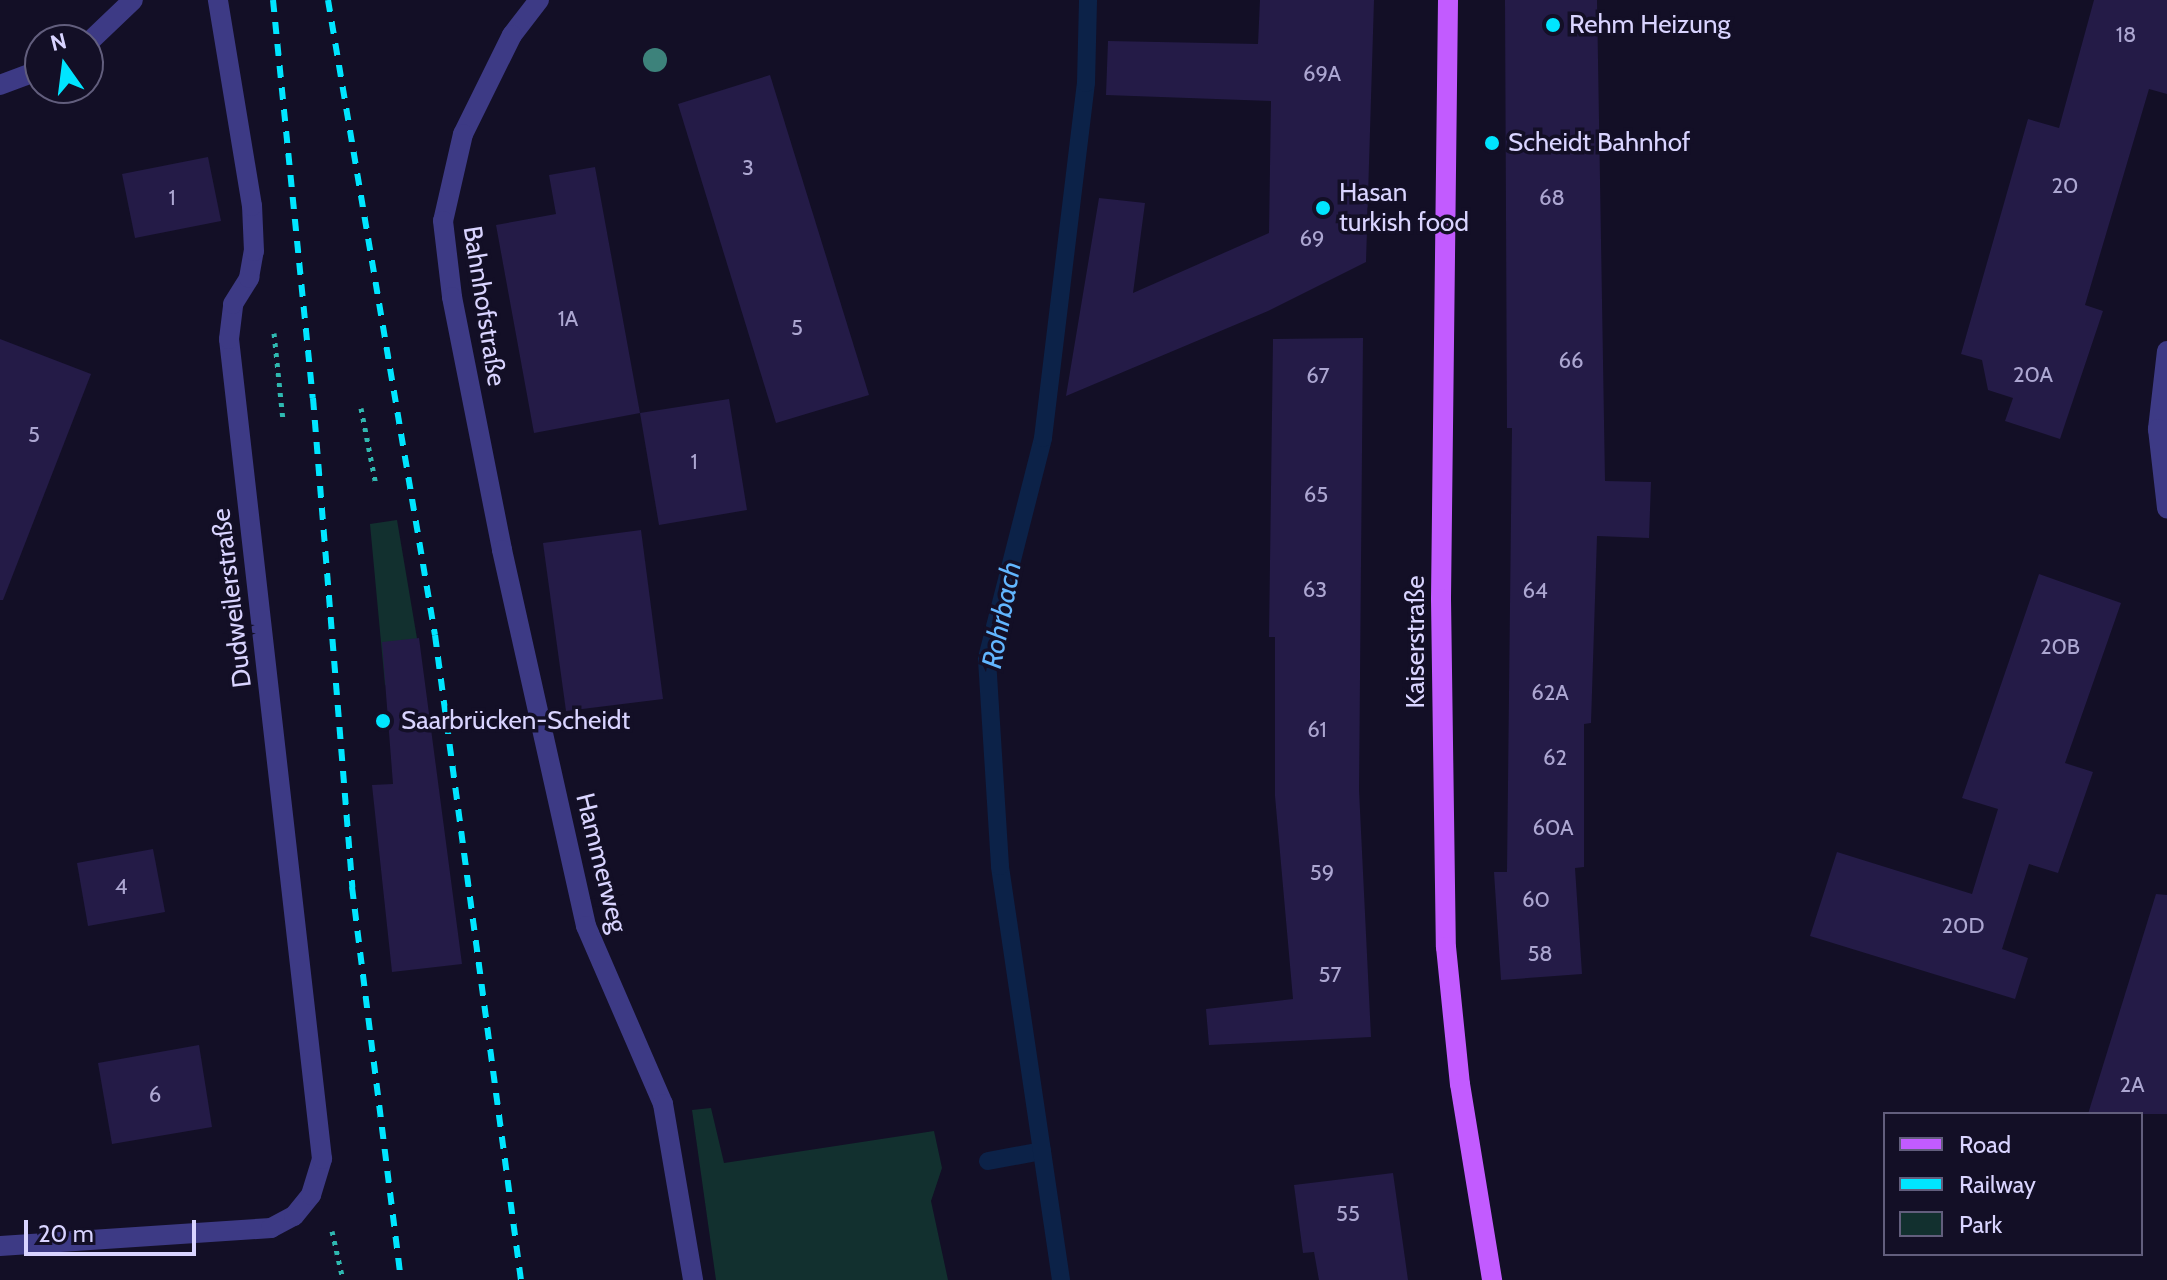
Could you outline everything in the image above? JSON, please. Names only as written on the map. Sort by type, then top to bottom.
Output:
[{"type":"main road","name":"Kaiserstraße","points":[[1448,0],[1441,599],[1446,947],[1460,1084],[1492,1280]]},
{"type":"street","points":[[104,28],[133,0]]},
{"type":"street","name":"Dudweilerstraße","points":[[0,1246],[271,1228],[294,1216],[311,1195],[322,1159],[229,339],[233,304],[249,278],[254,251],[252,206],[218,0]]},
{"type":"street","name":"Bahnhofstraße","points":[[484,450],[452,297],[443,221],[463,134],[512,35],[539,0]]},
{"type":"street","points":[[0,85],[24,76]]},
{"type":"street","points":[[2167,351],[2158,429],[2167,508]]},
{"type":"street","name":"Hammerweg","points":[[484,450],[586,926],[663,1104],[693,1280]]},
{"type":"path","points":[[272,318],[283,420]]},
{"type":"path","points":[[361,408],[376,485]]},
{"type":"green space","points":[[397,520],[424,680],[385,685],[370,524]]},
{"type":"green space","points":[[711,1108],[724,1163],[934,1131],[942,1168],[931,1201],[948,1280],[716,1280],[692,1110]]},
{"type":"building","points":[[1260,0],[1374,0],[1366,262],[1268,311],[1066,396],[1099,198],[1145,203],[1133,293],[1269,233],[1271,101],[1106,95],[1108,41],[1258,44]]},
{"type":"building","points":[[1505,0],[1597,0],[1605,481],[1651,482],[1649,538],[1597,536],[1591,723],[1584,724],[1584,867],[1575,868],[1582,974],[1501,980],[1494,872],[1507,872],[1512,428],[1507,428]]},
{"type":"building","points":[[2094,0],[2167,0],[2167,94],[2149,89],[2085,305],[2103,311],[2060,439],[2005,421],[2013,398],[1988,390],[1982,360],[1961,354],[2028,119],[2059,128]]},
{"type":"building","points":[[770,75],[869,395],[776,423],[678,104]]},
{"type":"building","points":[[208,157],[221,221],[135,238],[122,174]]},
{"type":"building","points":[[595,167],[640,413],[534,433],[496,225],[556,214],[549,175]]},
{"type":"building","points":[[1363,338],[1359,790],[1371,1037],[1209,1045],[1206,1009],[1293,999],[1275,796],[1275,637],[1269,637],[1273,339]]},
{"type":"building","points":[[0,339],[91,374],[3,600],[0,600]]},
{"type":"building","points":[[729,399],[747,510],[659,525],[640,413]]},
{"type":"building","points":[[641,530],[663,699],[566,711],[543,543]]},
{"type":"building","points":[[2039,574],[2121,603],[2065,763],[2093,772],[2058,873],[2029,864],[2002,949],[2028,958],[2015,999],[1810,936],[1837,852],[1972,894],[1998,809],[1962,798]]},
{"type":"building","points":[[419,638],[462,964],[392,972],[372,785],[393,784],[382,642]]},
{"type":"building","points":[[153,849],[165,912],[88,926],[77,863]]},
{"type":"building","points":[[2156,894],[2167,895],[2167,1114],[2089,1112]]},
{"type":"building","points":[[199,1045],[212,1127],[112,1144],[98,1063]]},
{"type":"building","points":[[1393,1173],[1408,1280],[1319,1280],[1314,1252],[1303,1253],[1294,1185]]},
{"type":"waterway","name":"Rohrbach","points":[[1061,1280],[1000,866],[987,658],[1043,438],[1086,83],[1088,0]]},
{"type":"waterway","points":[[988,1161],[1042,1151]]},
{"type":"railway","points":[[273,0],[313,398],[352,887],[401,1280]]},
{"type":"railway","points":[[328,0],[435,635],[521,1280]]},
{"type":"place","name":"Rehm Heizung","points":[[1553,25]]},
{"type":"place","name":"Scheidt Bahnhof","points":[[1492,143]]},
{"type":"place","name":"Hasan turkish food","points":[[1323,208]]},
{"type":"place","name":"Saarbrücken-Scheidt","points":[[383,721]]}]
